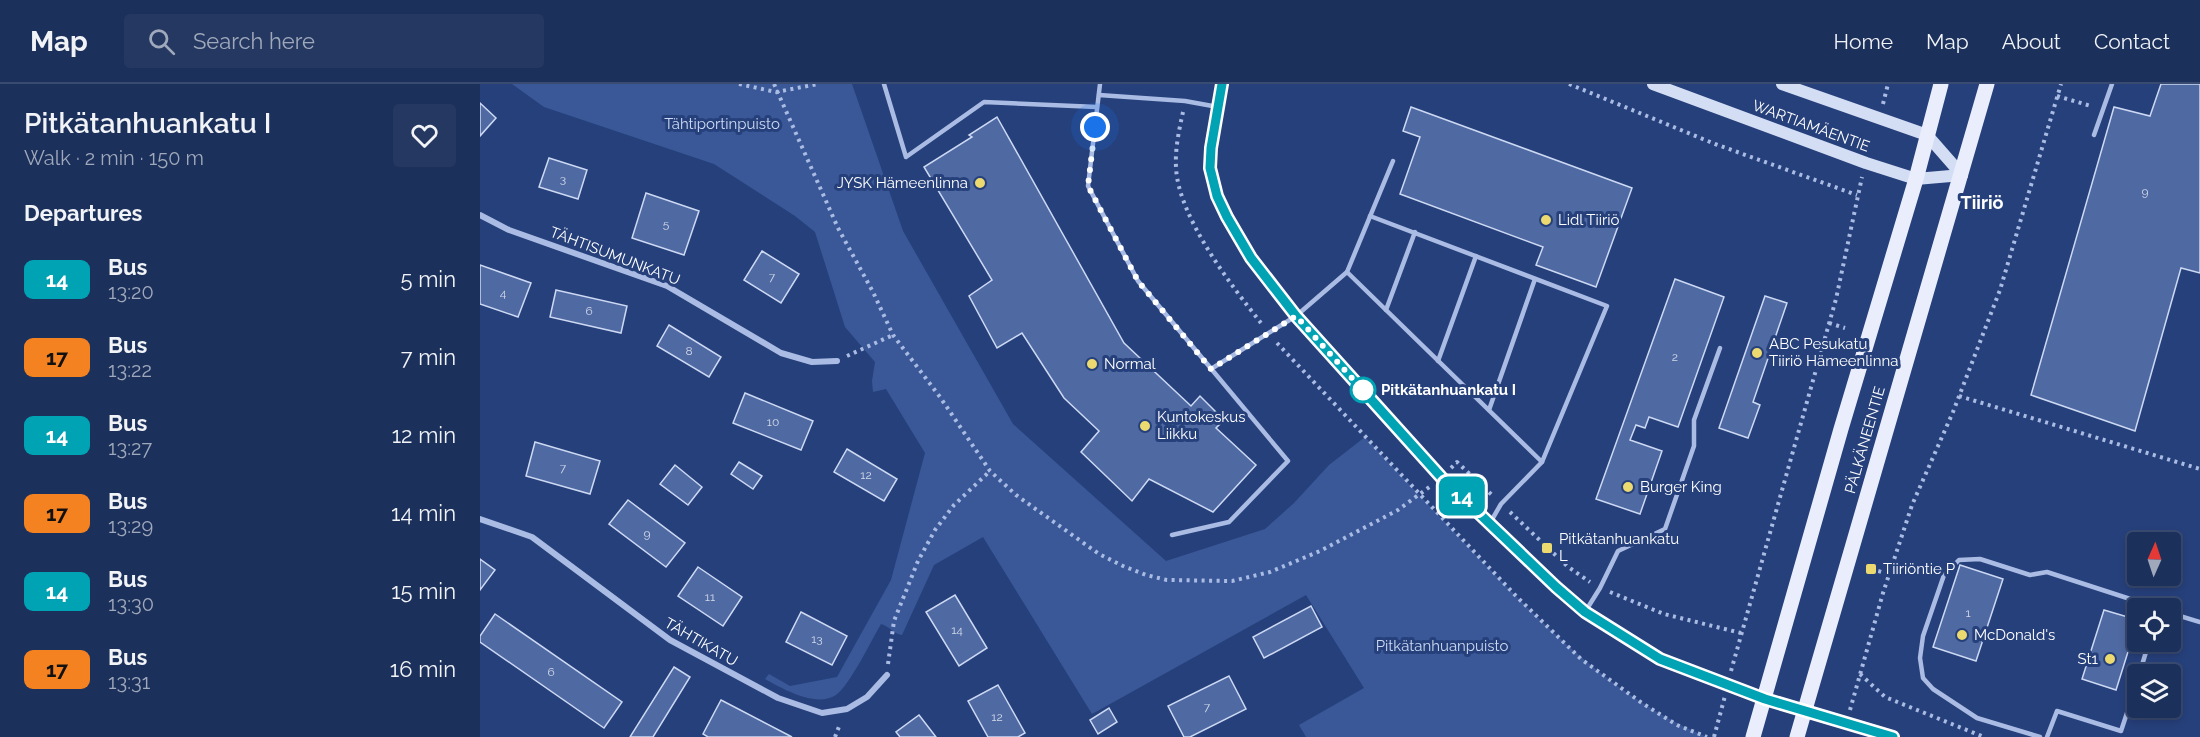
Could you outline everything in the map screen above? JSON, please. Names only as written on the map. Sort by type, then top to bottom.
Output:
[{"type":"main road","name":"WARTIAMÄENTIE","points":[[1653,84],[1866,163],[1916,179],[1962,175]]},
{"type":"main road","points":[[1782,84],[1927,135],[1962,175]]},
{"type":"main road","name":"PÄLKÄNEENTIE","points":[[1753,737],[1916,179],[1941,84]]},
{"type":"main road","name":"PÄLKÄNEENTIE","points":[[1797,737],[1987,84]]},
{"type":"street","points":[[1222,84],[1211,148],[1210,168],[1217,196],[1227,217],[1251,258],[1296,316],[1441,477],[1585,612],[1660,659],[1765,699],[1893,737]]},
{"type":"street","name":"TÄHTISUMUNKATU","points":[[480,215],[509,230],[667,286],[781,353],[812,362],[837,361]]},
{"type":"street","name":"TÄHTIKATU","points":[[480,519],[532,537],[670,640],[778,698],[822,713],[847,709],[867,697],[887,675]]},
{"type":"lane","points":[[884,84],[906,157],[984,102],[1097,107]]},
{"type":"lane","points":[[1100,84],[1088,186],[1138,281],[1288,461],[1229,522],[1172,535]]},
{"type":"lane","points":[[2094,135],[2112,84]]},
{"type":"lane","points":[[1099,95],[1185,101],[1218,107]]},
{"type":"lane","points":[[1211,369],[1296,316],[1347,272],[1393,160]]},
{"type":"lane","points":[[1370,216],[1607,306],[1542,462],[1502,504],[1491,523]]},
{"type":"lane","points":[[1386,310],[1414,232]]},
{"type":"lane","points":[[1438,361],[1476,256]]},
{"type":"lane","points":[[1347,272],[1542,462]]},
{"type":"lane","points":[[1489,410],[1535,279]]},
{"type":"lane","points":[[1585,612],[1618,551],[1665,529],[1694,446],[1694,420],[1720,348]]},
{"type":"lane","points":[[2040,737],[1977,718],[1933,689],[1923,678],[1920,658],[1923,636],[1944,575],[1959,560],[1980,559],[2030,575],[2047,572],[2127,598]]},
{"type":"lane","points":[[2181,616],[2200,622]]},
{"type":"lane","points":[[2047,737],[2057,711],[2121,731],[2127,713]]},
{"type":"path","points":[[739,84],[776,92],[818,84]]},
{"type":"path","points":[[774,84],[838,228],[873,292],[893,335],[940,397],[990,471],[1016,495],[1107,558],[1146,575],[1167,580],[1232,581],[1270,572],[1320,551],[1398,510],[1419,495]]},
{"type":"path","points":[[1569,84],[1715,144],[1857,195]]},
{"type":"path","points":[[1880,117],[1888,84]]},
{"type":"path","points":[[1846,723],[1889,574],[1912,505],[1959,396],[2000,290],[2061,84]]},
{"type":"path","points":[[2057,96],[2103,109]]},
{"type":"path","points":[[1714,737],[1741,633],[1836,299],[1857,195],[1866,163]]},
{"type":"path","points":[[1829,324],[1845,328]]},
{"type":"path","points":[[837,361],[893,335]]},
{"type":"path","points":[[1959,396],[2200,469]]},
{"type":"path","points":[[1457,462],[1567,566],[1600,588],[1664,615],[1741,633]]},
{"type":"path","points":[[887,675],[894,621],[918,561],[934,530],[954,505],[990,471]]},
{"type":"path","points":[[1870,569],[1889,574]]},
{"type":"path","points":[[1860,674],[1885,697],[1984,737]]},
{"type":"green space","name":"Pitkätanhuanpuisto","points":[[512,84],[852,84],[903,231],[1013,424],[1166,561],[1265,529],[1294,503],[1329,465],[1365,437],[1503,583],[1556,635],[1612,682],[1642,703],[1707,737],[1306,737],[1299,725],[1364,688],[1306,595],[1092,714],[983,537],[934,565],[902,635],[881,624],[854,673],[836,695],[819,699],[809,698],[772,683],[765,679],[769,674],[790,686],[837,677],[891,580],[925,453],[886,389],[873,392],[875,362],[845,327],[815,232],[795,216],[714,164],[544,107]]},
{"type":"building","points":[[2161,84],[2200,84],[2200,273],[2181,268],[2135,431],[2031,395],[2114,107],[2150,116]]},
{"type":"building","points":[[480,103],[496,118],[480,136]]},
{"type":"building","name":"Lidl Tiiriö","points":[[1411,107],[1632,188],[1596,287],[1536,265],[1543,247],[1400,194],[1420,137],[1403,131]]},
{"type":"building","points":[[997,117],[1124,343],[1191,406],[1200,396],[1224,420],[1216,428],[1256,465],[1213,512],[1149,479],[1132,501],[1081,452],[1099,431],[1064,398],[1022,333],[997,348],[969,296],[992,280],[924,167],[972,137],[969,135]]},
{"type":"building","points":[[549,158],[587,170],[578,199],[539,187]]},
{"type":"building","points":[[646,193],[699,211],[684,255],[632,238]]},
{"type":"building","points":[[762,251],[799,274],[781,303],[744,280]]},
{"type":"building","points":[[480,265],[531,283],[518,317],[480,304]]},
{"type":"building","points":[[1675,279],[1724,297],[1678,427],[1649,417],[1645,428],[1636,425],[1630,440],[1662,451],[1640,514],[1596,499]]},
{"type":"building","points":[[556,290],[627,306],[621,333],[550,317]]},
{"type":"building","name":"ABC Pesukatu Tiiriö Hämeenlinna","points":[[1765,296],[1787,303],[1753,402],[1760,405],[1748,438],[1719,428]]},
{"type":"building","points":[[669,325],[721,357],[709,377],[657,346]]},
{"type":"building","points":[[745,393],[813,421],[801,450],[733,423]]},
{"type":"building","points":[[535,442],[600,461],[590,494],[526,476]]},
{"type":"building","points":[[847,449],[897,479],[884,501],[834,472]]},
{"type":"building","points":[[739,462],[762,476],[753,489],[731,474]]},
{"type":"building","points":[[675,465],[702,487],[688,505],[660,484]]},
{"type":"building","points":[[628,500],[685,543],[666,567],[609,524]]},
{"type":"building","points":[[480,559],[495,570],[480,590]]},
{"type":"building","points":[[1960,565],[2003,579],[1976,661],[1933,647]]},
{"type":"building","points":[[698,567],[742,597],[723,626],[678,596]]},
{"type":"building","points":[[955,595],[987,648],[959,666],[926,612]]},
{"type":"building","points":[[1311,606],[1322,627],[1264,658],[1253,637]]},
{"type":"building","points":[[2104,610],[2127,617],[2128,652],[2116,690],[2082,679]]},
{"type":"building","points":[[801,612],[847,636],[832,665],[786,642]]},
{"type":"building","points":[[495,614],[622,702],[604,728],[480,642],[480,636]]},
{"type":"building","points":[[674,667],[690,677],[653,737],[630,737]]},
{"type":"building","points":[[1229,676],[1246,709],[1190,737],[1184,737],[1168,706]]},
{"type":"building","points":[[998,685],[1025,733],[1018,737],[988,737],[968,701]]},
{"type":"building","points":[[721,700],[792,737],[708,737],[703,734]]},
{"type":"building","points":[[1109,708],[1117,722],[1098,734],[1090,720]]},
{"type":"building","points":[[919,715],[936,737],[900,737],[896,732]]},
{"type":"bus line","name":"14","points":[[1222,84],[1211,148],[1210,168],[1217,196],[1227,217],[1251,258],[1296,316],[1441,477],[1585,612],[1660,659],[1765,699],[1893,737]]},
{"type":"place","name":"JYSK Hämeenlinna","points":[[980,183]]},
{"type":"place","name":"Lidl Tiiriö","points":[[1546,220]]},
{"type":"place","name":"ABC Pesukatu Tiiriö Hämeenlinna","points":[[1757,353]]},
{"type":"place","name":"Normal","points":[[1092,364]]},
{"type":"place","name":"Pitkätanhuankatu I","points":[[1363,390]]},
{"type":"place","name":"Kuntokeskus Liikku","points":[[1145,426]]},
{"type":"place","name":"Burger King","points":[[1628,487]]},
{"type":"place","name":"Pitkätanhuankatu L","points":[[1547,548]]},
{"type":"place","name":"Tiiriöntie P","points":[[1871,569]]},
{"type":"place","name":"McDonald's","points":[[1962,635]]},
{"type":"place","name":"St1","points":[[2110,659]]},
{"type":"district","name":"Tiiriö","points":[[1982,203]]},
{"type":"route","points":[[1095,127],[1088,186],[1138,281],[1211,369],[1296,316],[1369,397],[1363,390]]},
{"type":"park label","name":"Tähtiportinpuisto","points":[[722,124]]}]
